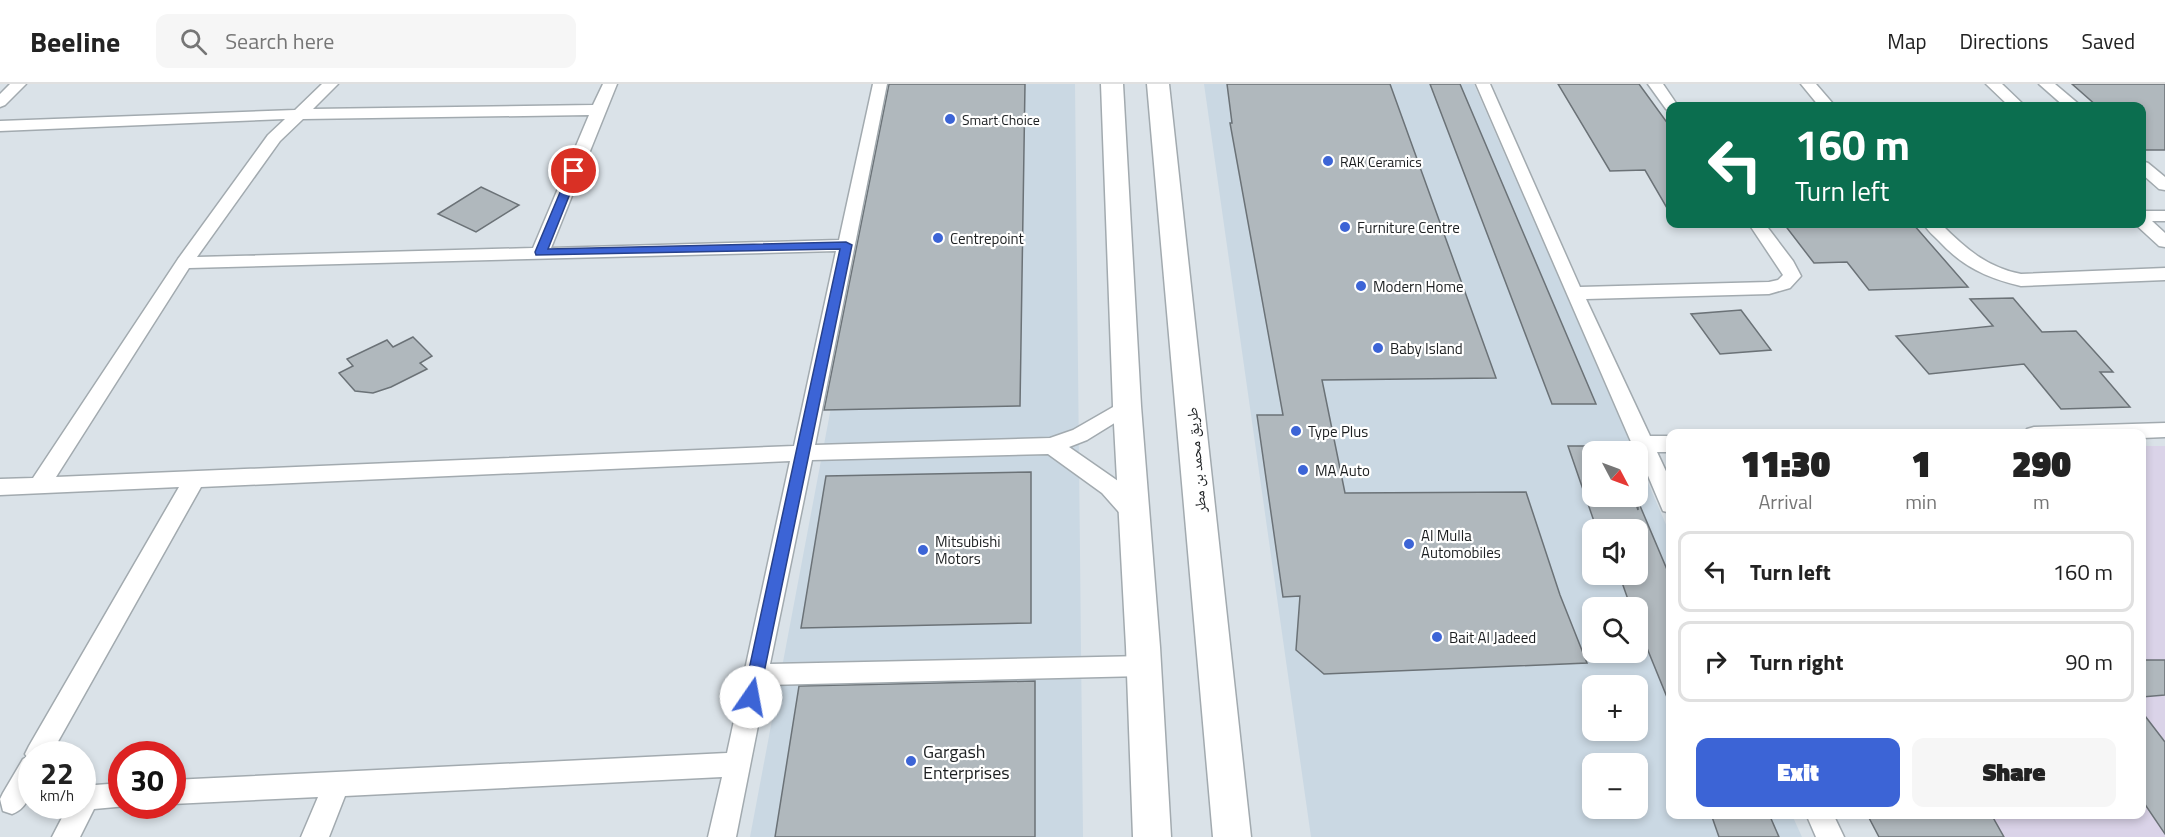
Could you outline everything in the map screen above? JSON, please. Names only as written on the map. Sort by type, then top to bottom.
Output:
[{"type":"street","points":[[0,102],[19,84]]},
{"type":"street","points":[[39,485],[184,263],[274,138],[302,114],[331,84]]},
{"type":"street","points":[[540,252],[610,84]]},
{"type":"street","points":[[722,837],[880,84]]},
{"type":"street","points":[[1112,84],[1127,406],[1144,666],[1152,837]]},
{"type":"street","name":"طريق محمد بن مطر","points":[[1158,84],[1232,837]]},
{"type":"street","points":[[1483,84],[1641,441]]},
{"type":"street","points":[[1655,84],[1668,102]]},
{"type":"street","points":[[1808,84],[1824,102]]},
{"type":"street","points":[[1993,84],[2013,102]]},
{"type":"street","points":[[2046,84],[2068,102]]},
{"type":"street","points":[[0,126],[302,114],[599,110]]},
{"type":"street","points":[[2146,169],[2165,185]]},
{"type":"street","points":[[2146,216],[2165,216]]},
{"type":"street","points":[[2146,225],[2165,242]]},
{"type":"street","points":[[1574,293],[1769,288],[1784,284],[1792,276],[1787,265],[1760,228]]},
{"type":"street","points":[[1936,228],[1969,262],[2003,277],[2021,280],[2165,274]]},
{"type":"street","points":[[184,263],[846,245]]},
{"type":"street","points":[[0,487],[803,453],[1052,446],[1080,435],[1127,406]]},
{"type":"street","points":[[2146,431],[2165,430]]},
{"type":"street","points":[[1648,444],[1666,444]]},
{"type":"street","points":[[1052,446],[1110,487],[1133,513]]},
{"type":"street","points":[[1648,457],[1666,494]]},
{"type":"street","points":[[45,741],[195,478]]},
{"type":"street","points":[[756,675],[1144,666]]},
{"type":"street","points":[[186,791],[738,764]]},
{"type":"street","points":[[315,837],[337,783]]},
{"type":"street","points":[[66,837],[75,819]]},
{"type":"street","points":[[1821,819],[1830,837]]},
{"type":"shaded area","points":[[892,84],[1075,84],[1083,837],[750,837]]},
{"type":"shaded area","points":[[1204,84],[1474,84],[1630,441],[1582,441],[1582,507],[1648,507],[1648,483],[1666,524],[1666,819],[1794,819],[1802,837],[1311,837]]},
{"type":"shaded area","points":[[2146,446],[2165,446],[2165,837],[1879,837],[1869,819],[2146,819]]},
{"type":"building","points":[[889,84],[1025,84],[1020,406],[824,410]]},
{"type":"building","points":[[1227,84],[1390,84],[1496,378],[1322,380],[1345,493],[1526,492],[1560,595],[1582,650],[1582,663],[1587,663],[1324,674],[1296,650],[1300,596],[1283,597],[1257,415],[1283,415],[1230,123],[1232,123]]},
{"type":"building","points":[[1430,84],[1460,84],[1596,404],[1552,404]]},
{"type":"building","points":[[1558,84],[1639,84],[1666,121],[1666,206],[1645,170],[1610,171]]},
{"type":"building","points":[[2072,84],[2165,84],[2165,150],[2146,150],[2146,102],[2092,102]]},
{"type":"building","points":[[481,187],[519,205],[476,232],[438,214]]},
{"type":"building","points":[[1787,228],[1916,228],[1968,287],[1869,290],[1847,262],[1814,263]]},
{"type":"building","points":[[2013,298],[2042,332],[2076,331],[2113,372],[2100,372],[2130,407],[2061,409],[2024,364],[1929,374],[1896,336],[1993,326],[1970,299]]},
{"type":"building","points":[[1741,310],[1771,350],[1720,354],[1691,314]]},
{"type":"building","points":[[413,337],[432,356],[420,363],[427,369],[391,387],[373,393],[355,391],[339,373],[353,366],[347,359],[387,340],[393,347]]},
{"type":"building","points":[[1568,446],[1582,446],[1582,487]]},
{"type":"building","name":"Mitsubishi Motors","points":[[1031,472],[1031,623],[801,628],[826,476]]},
{"type":"building","points":[[1589,507],[1637,507],[1638,510],[1638,507],[1641,507],[1646,519],[1593,519]]},
{"type":"building","points":[[1648,525],[1666,567],[1666,695],[1648,651],[1648,597],[1627,597],[1623,585],[1648,585]]},
{"type":"building","points":[[2146,660],[2165,660],[2165,695],[2146,697]]},
{"type":"building","name":"Gargash Enterprises","points":[[1035,681],[1035,837],[775,837],[799,686]]},
{"type":"building","points":[[2146,717],[2165,742],[2165,834],[2146,806]]},
{"type":"building","points":[[1713,819],[1771,819],[1779,837],[1719,837]]},
{"type":"building","points":[[1870,819],[1994,819],[2004,837],[1879,837]]},
{"type":"place","name":"Smart Choice","points":[[950,119]]},
{"type":"place","name":"RAK Ceramics","points":[[1328,161]]},
{"type":"place","name":"Furniture Centre","points":[[1345,227]]},
{"type":"place","name":"Centrepoint","points":[[938,238]]},
{"type":"place","name":"Modern Home","points":[[1361,286]]},
{"type":"place","name":"Baby Island","points":[[1378,348]]},
{"type":"place","name":"Type Plus","points":[[1296,431]]},
{"type":"place","name":"MA Auto","points":[[1303,470]]},
{"type":"place","name":"Al Mulla Automobiles","points":[[1409,544]]},
{"type":"place","name":"Mitsubishi Motors","points":[[923,550]]},
{"type":"place","name":"Bait Al Jadeed","points":[[1437,637]]},
{"type":"place","name":"Gargash Enterprises","points":[[911,761]]},
{"type":"route","points":[[574,171],[540,252],[846,245],[751,697]]}]
